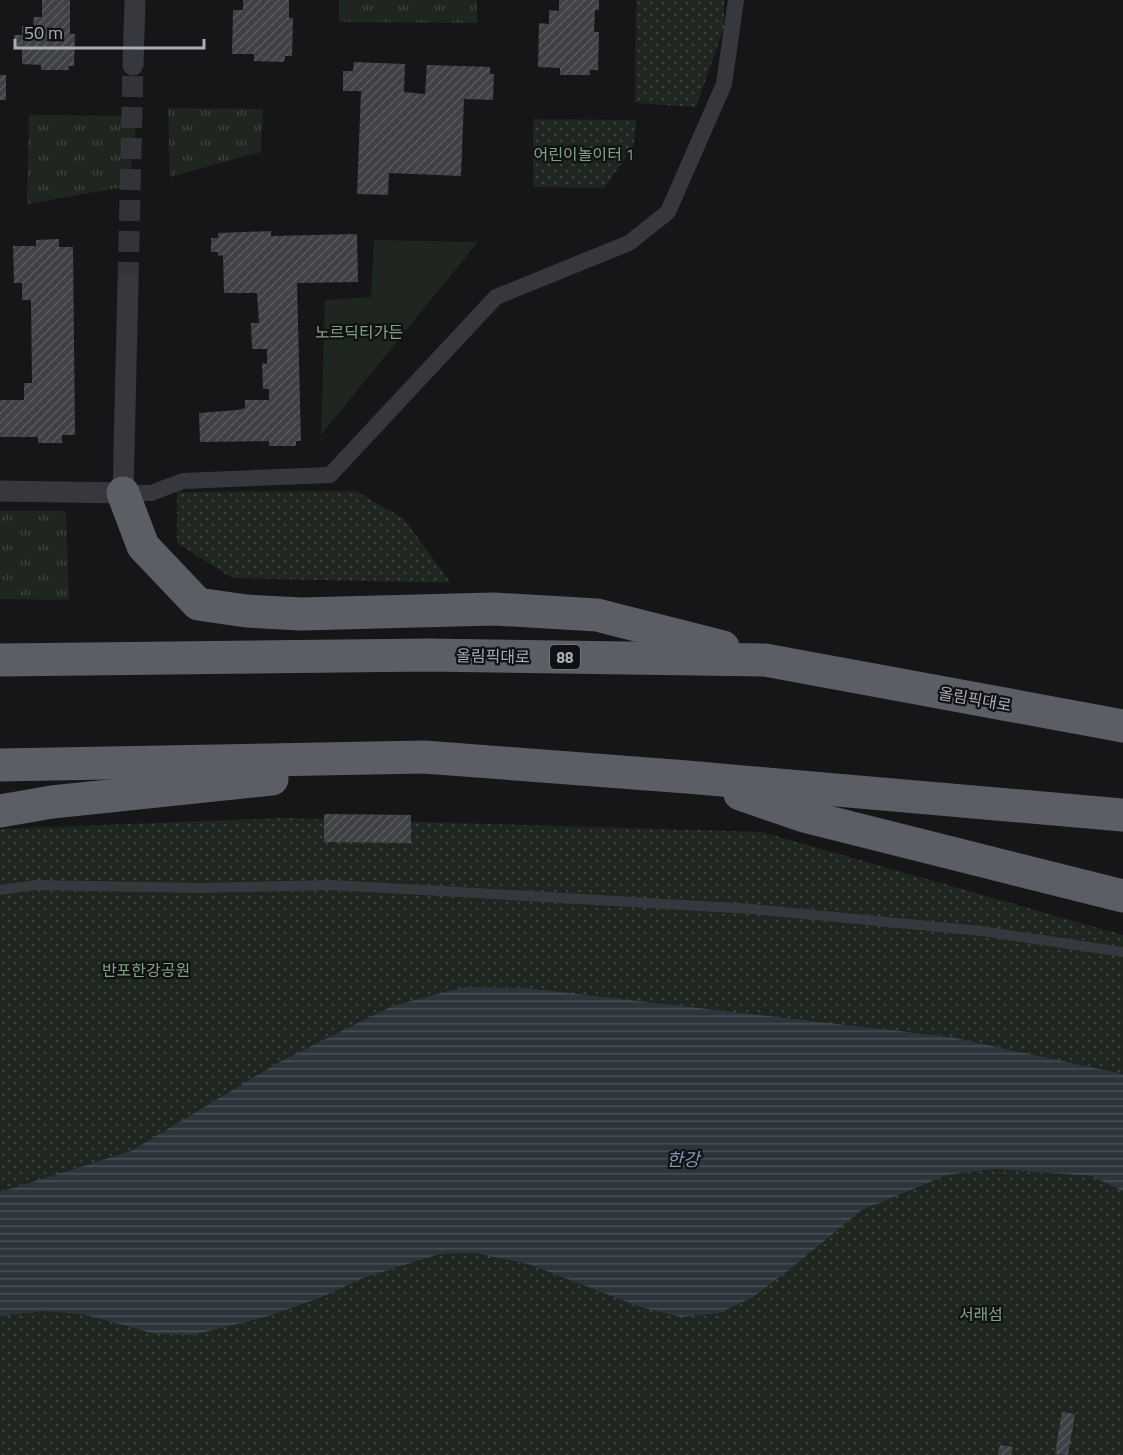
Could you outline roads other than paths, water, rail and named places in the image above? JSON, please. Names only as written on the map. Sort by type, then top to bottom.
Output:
[{"type":"highway","points":[[123,493],[143,546],[198,604],[246,611],[302,614],[494,609],[597,615],[715,644],[765,660]]},
{"type":"highway","name":"올림픽대로","points":[[0,660],[417,655],[765,660],[1123,726]]},
{"type":"highway","points":[[1042,711],[1123,714]]},
{"type":"highway","points":[[0,765],[424,757],[687,777],[1123,815]]},
{"type":"highway","points":[[0,811],[52,802],[459,760]]},
{"type":"highway","points":[[687,777],[804,816],[1123,896]]},
{"type":"street","points":[[133,65],[135,0]]},
{"type":"street","points":[[0,491],[151,493],[183,481],[330,475],[496,297],[629,243],[668,212],[724,84],[736,0]]},
{"type":"street","points":[[123,493],[128,284]]},
{"type":"lane","points":[[0,890],[36,885],[200,888],[330,885],[441,891],[752,909],[981,931],[1123,952]]},
{"type":"water","name":"한강","points":[[464,987],[527,988],[951,1037],[1123,1074],[1123,1191],[1091,1176],[994,1169],[947,1175],[862,1210],[753,1297],[719,1313],[681,1317],[640,1307],[528,1264],[474,1253],[440,1254],[366,1277],[322,1297],[269,1316],[194,1335],[155,1334],[86,1315],[46,1311],[0,1316],[0,1192],[131,1151],[279,1062],[392,1006]]},
{"type":"tunnel","points":[[128,283],[133,65]]},
{"type":"park label","name":"어린이놀이터 1","points":[[584,154]]},
{"type":"park label","name":"노르딕티가든","points":[[359,332]]},
{"type":"park label","name":"반포한강공원","points":[[146,970]]},
{"type":"park label","name":"서래섬","points":[[981,1314]]}]
